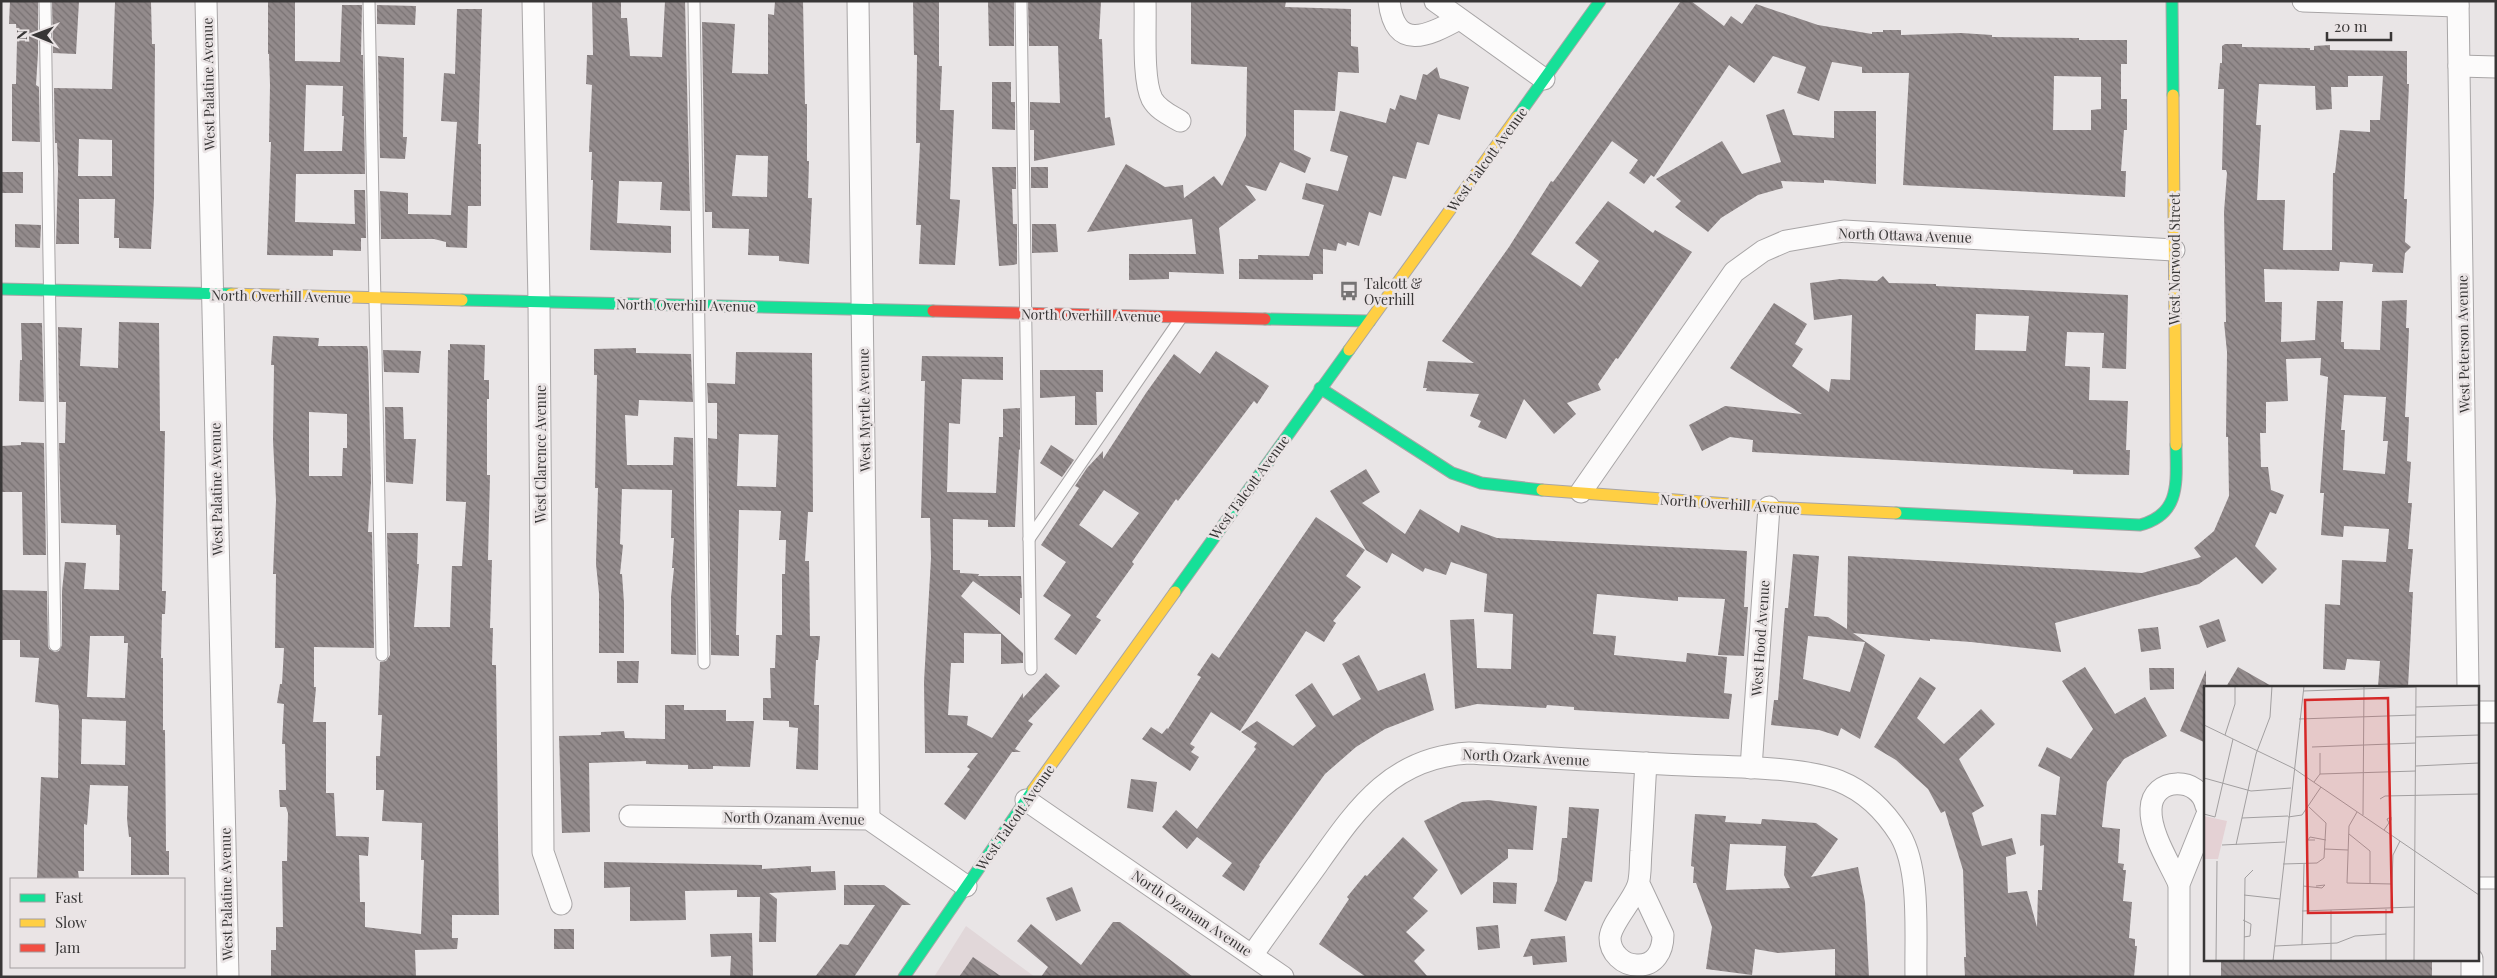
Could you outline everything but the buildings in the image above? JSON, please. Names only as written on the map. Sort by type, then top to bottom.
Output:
[{"type":"street","name":"West Palatine Avenue","points":[[206,1],[228,977]]},
{"type":"street","name":"West Clarence Avenue","points":[[533,1],[539,302],[543,852],[561,904]]},
{"type":"street","name":"West Myrtle Avenue","points":[[858,1],[869,819]]},
{"type":"street","points":[[1145,1],[1146,61],[1152,100],[1162,110],[1180,121]]},
{"type":"street","points":[[1390,1],[1390,10],[1398,28],[1412,37],[1422,37],[1437,32],[1459,20]]},
{"type":"street","points":[[1435,1],[1544,79]]},
{"type":"street","name":"West Talcott Avenue","points":[[904,977],[1026,800],[1320,388],[1600,1]]},
{"type":"street","name":"West Norwood Street","points":[[2165,514],[2171,504],[2176,487],[2172,1]]},
{"type":"street","points":[[2302,1],[2458,4]]},
{"type":"street","name":"West Peterson Avenue","points":[[2458,4],[2468,686]]},
{"type":"street","points":[[2458,66],[2496,67]]},
{"type":"street","name":"North Ottawa Avenue","points":[[1581,492],[1734,272],[1763,252],[1786,241],[1844,231],[2174,250]]},
{"type":"street","name":"North Overhill Avenue","points":[[1,289],[1370,321]]},
{"type":"street","name":"North Overhill Avenue","points":[[1320,388],[1452,473],[1481,483],[1526,490],[1581,492],[1769,507],[2140,525],[2154,522],[2165,514]]},
{"type":"street","name":"West Hood Avenue","points":[[1751,768],[1769,507]]},
{"type":"street","points":[[2480,712],[2496,712]]},
{"type":"street","name":"North Ozark Avenue","points":[[1253,954],[1363,803],[1404,771],[1426,760],[1447,754],[1469,753],[1751,768],[1805,773],[1836,780],[1858,790],[1880,808],[1900,836],[1911,864],[1916,977]]},
{"type":"street","points":[[1639,884],[1646,763]]},
{"type":"street","points":[[2179,884],[2152,821],[2153,798],[2162,787],[2173,783],[2186,784],[2197,789],[2204,798]]},
{"type":"street","name":"North Ozanam Avenue","points":[[1026,800],[1253,954],[1283,977]]},
{"type":"street","name":"North Ozanam Avenue","points":[[630,816],[869,819],[966,886]]},
{"type":"street","points":[[2179,977],[2179,884],[2204,822]]},
{"type":"street","points":[[2472,960],[2472,977]]},
{"type":"lane","points":[[45,1],[51,290],[55,645]]},
{"type":"lane","points":[[369,1],[382,655]]},
{"type":"lane","points":[[694,1],[704,663]]},
{"type":"lane","points":[[1021,1],[1031,669]]},
{"type":"lane","points":[[1029,539],[1182,317]]},
{"type":"lane","points":[[2480,883],[2496,883]]},
{"type":"shaded area","points":[[966,926],[1035,977],[934,977]]},
{"type":"traffic: fast","points":[[1517,117],[1600,1]]},
{"type":"traffic: fast","points":[[2172,1],[2173,95]]},
{"type":"traffic: fast","points":[[1,289],[231,294]]},
{"type":"traffic: fast","points":[[462,300],[933,311]]},
{"type":"traffic: fast","points":[[1265,319],[1370,321]]},
{"type":"traffic: fast","points":[[1175,592],[1349,350]]},
{"type":"traffic: fast","points":[[1320,388],[1452,473],[1481,483],[1542,490]]},
{"type":"traffic: fast","points":[[1896,513],[2140,525],[2154,520],[2170,504],[2176,483],[2176,445]]},
{"type":"traffic: fast","points":[[904,977],[1033,790]]},
{"type":"traffic: slow","points":[[2173,95],[2176,445]]},
{"type":"traffic: slow","points":[[1349,350],[1517,117]]},
{"type":"traffic: slow","points":[[231,294],[462,300]]},
{"type":"traffic: slow","points":[[1542,490],[1769,507],[1896,513]]},
{"type":"traffic: slow","points":[[1033,790],[1175,592]]},
{"type":"traffic: jam","points":[[933,311],[1265,319]]},
{"type":"place","name":"Talcott & Overhill","points":[[1349,291]]}]
